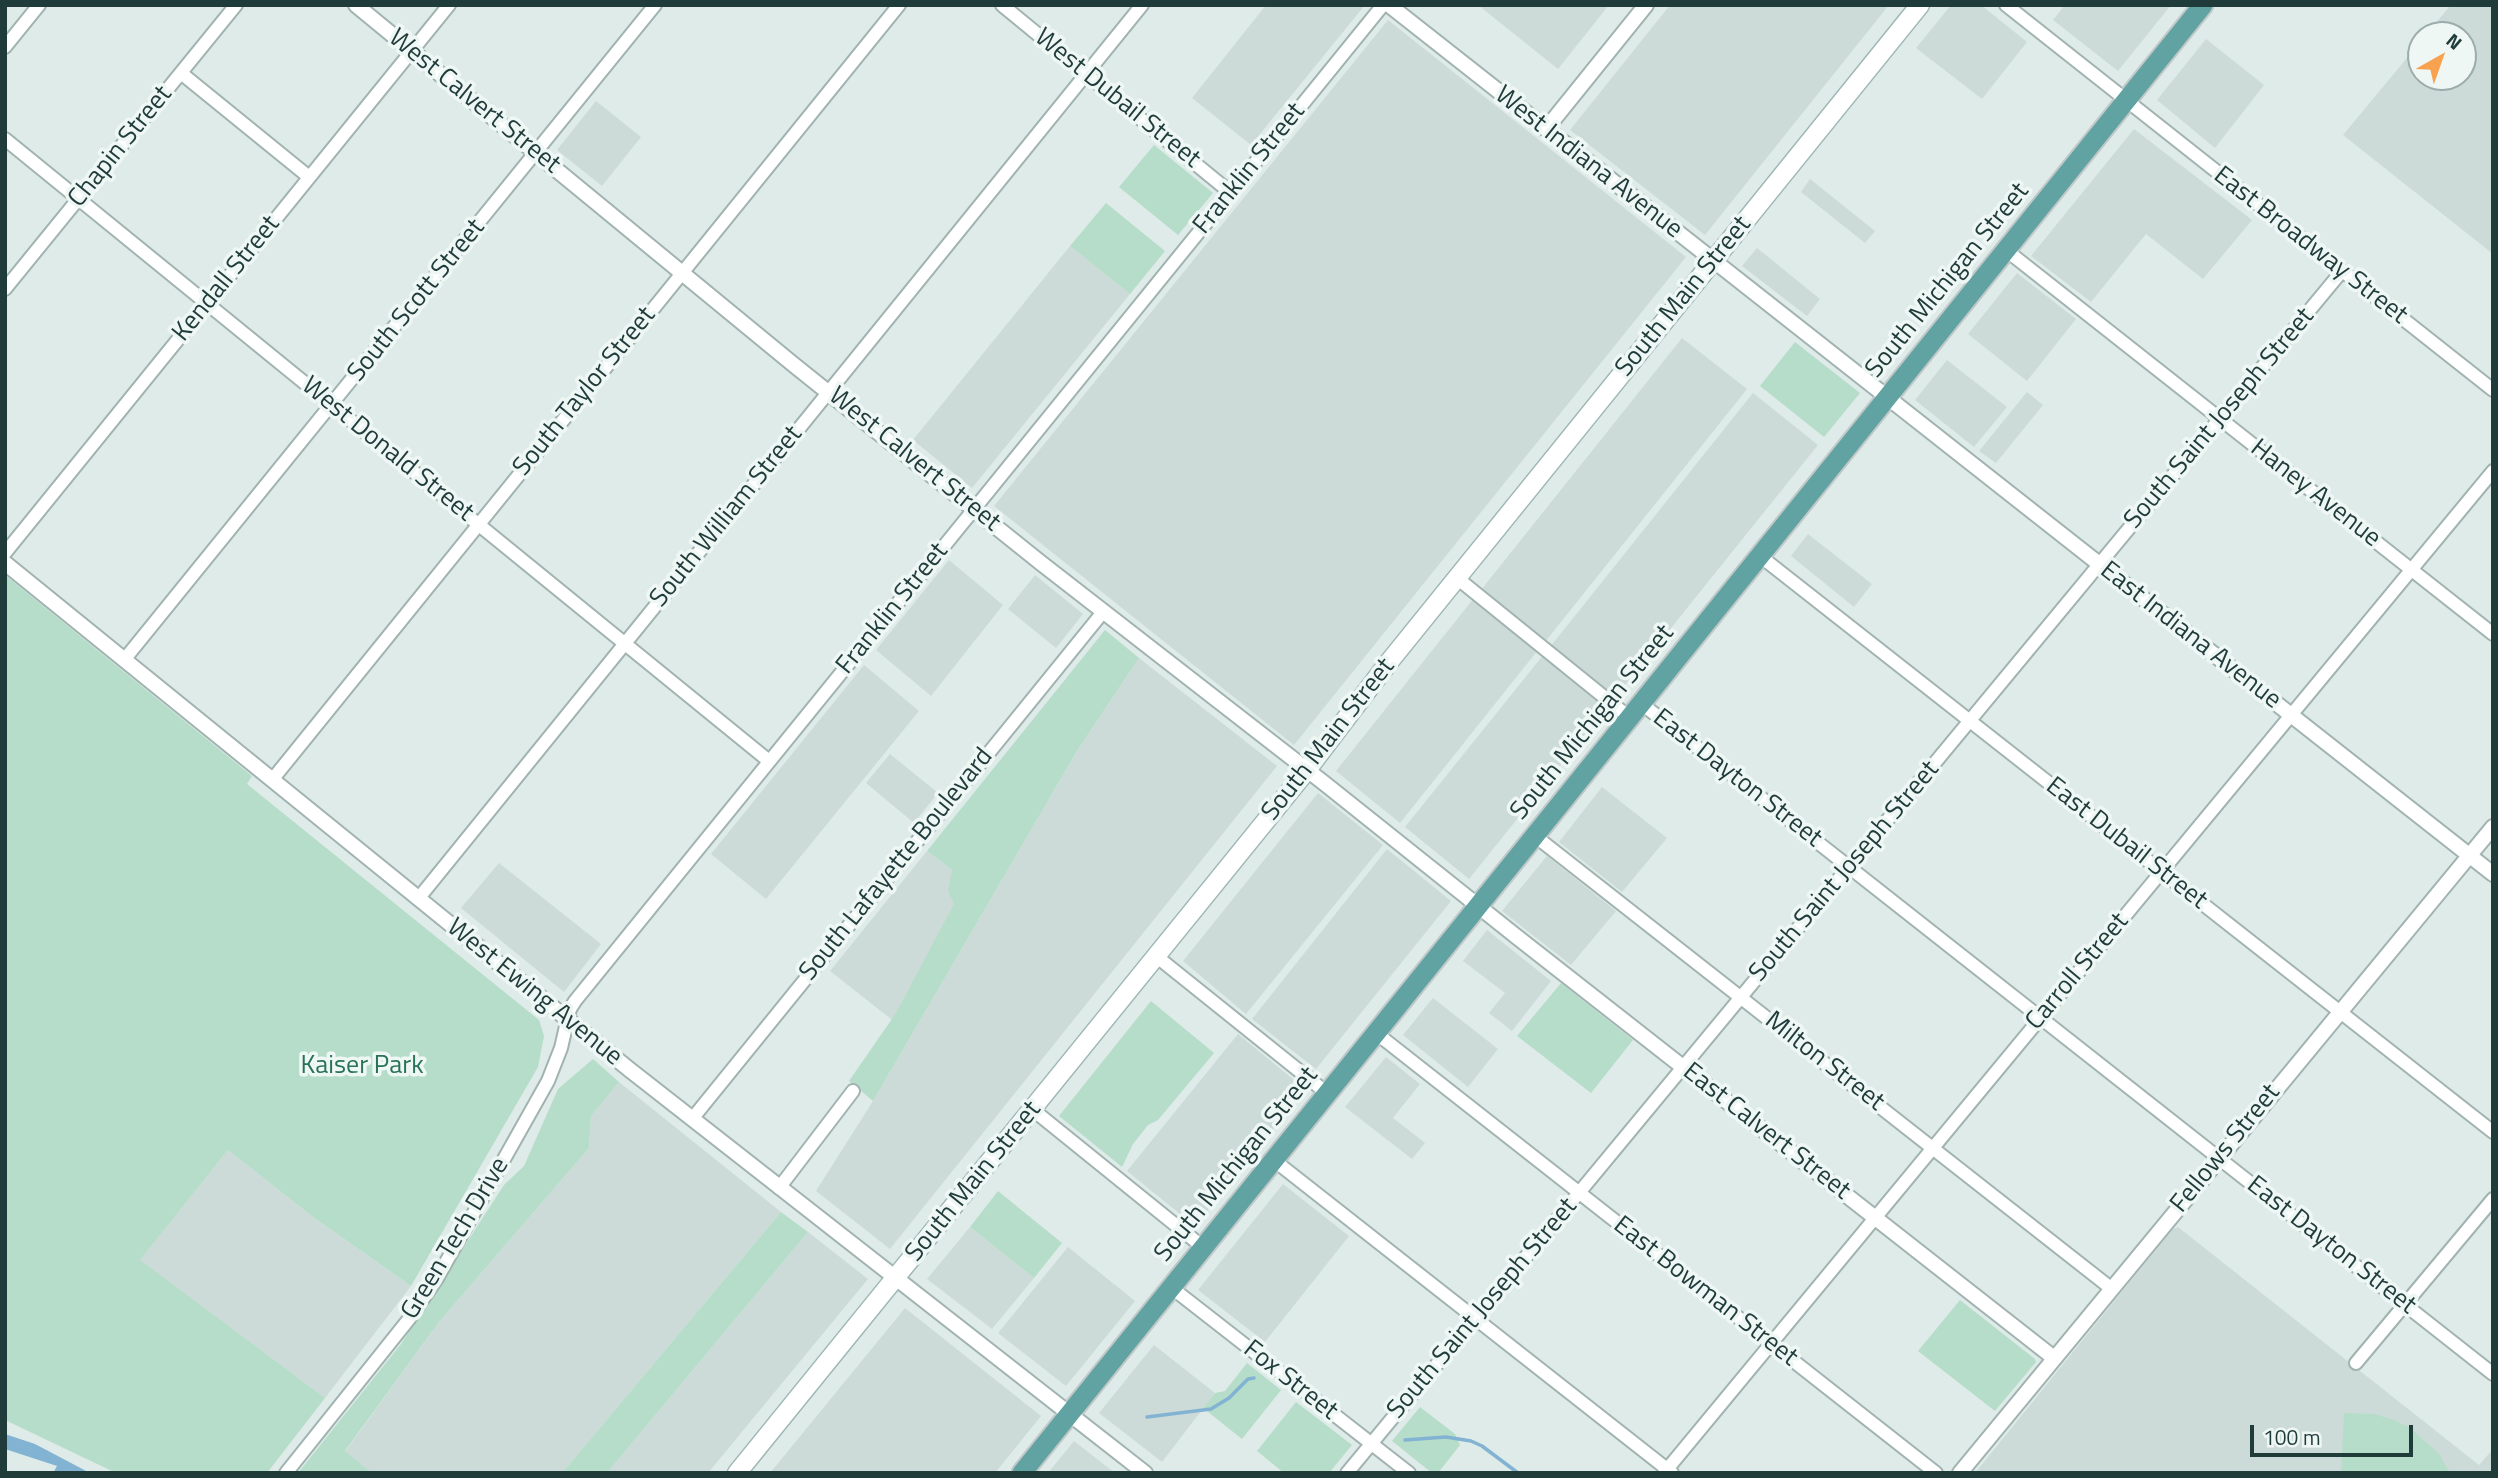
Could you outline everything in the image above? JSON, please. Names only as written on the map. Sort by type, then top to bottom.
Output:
[{"type":"main road","name":"South Main Street","points":[[737,1473],[1307,770],[1457,578],[1920,5]]},
{"type":"main road","name":"South Michigan Street","points":[[1022,1473],[2203,5]]},
{"type":"street","points":[[5,47],[40,5]]},
{"type":"street","name":"Chapin Street","points":[[5,289],[236,5]]},
{"type":"street","name":"West Calvert Street","points":[[356,5],[974,509],[1479,906]]},
{"type":"street","name":"Kendall Street","points":[[5,553],[449,5]]},
{"type":"street","name":"South Scott Street","points":[[124,660],[655,5]]},
{"type":"street","name":"South Taylor Street","points":[[272,780],[899,5]]},
{"type":"street","name":"West Dubail Street","points":[[1002,5],[1231,193]]},
{"type":"street","name":"South William Street","points":[[418,899],[1142,5]]},
{"type":"street","name":"Franklin Street","points":[[568,1020],[570,1009],[582,992],[1383,5]]},
{"type":"street","name":"West Indiana Avenue","points":[[1389,5],[1887,398]]},
{"type":"street","points":[[1546,129],[1646,5]]},
{"type":"street","name":"East Broadway Street","points":[[2006,5],[2493,390]]},
{"type":"street","points":[[181,73],[309,177]]},
{"type":"street","name":"West Donald Street","points":[[5,139],[769,761]]},
{"type":"street","name":"Haney Avenue","points":[[2006,250],[2493,634]]},
{"type":"street","name":"South Saint Joseph Street","points":[[1347,1473],[2342,271]]},
{"type":"street","name":"East Indiana Avenue","points":[[1887,398],[2493,874]]},
{"type":"street","name":"Carroll Street","points":[[1668,1471],[2493,471]]},
{"type":"street","name":"East Dubail Street","points":[[1760,556],[2493,1132]]},
{"type":"street","name":"West Ewing Avenue","points":[[5,563],[692,1119],[1145,1473]]},
{"type":"street","name":"East Dayton Street","points":[[1457,578],[1849,867],[2493,1374]]},
{"type":"street","name":"South Lafayette Boulevard","points":[[692,1119],[1103,612]]},
{"type":"street","name":"Fellows Street","points":[[1960,1473],[2493,827]]},
{"type":"street","name":"Milton Street","points":[[1535,835],[2112,1289]]},
{"type":"street","name":"East Calvert Street","points":[[1479,906],[2054,1358]]},
{"type":"street","points":[[1156,956],[1328,1094]]},
{"type":"street","name":"Green Tech Drive","points":[[286,1473],[409,1320],[436,1280],[543,1090],[556,1062],[568,1020]]},
{"type":"street","name":"East Bowman Street","points":[[1376,1033],[1936,1473]]},
{"type":"street","points":[[779,1188],[853,1091]]},
{"type":"street","points":[[1032,1109],[1204,1248]]},
{"type":"street","points":[[1275,1161],[1668,1471]]},
{"type":"street","points":[[2356,1363],[2493,1199]]},
{"type":"street","name":"Fox Street","points":[[1172,1288],[1409,1473]]},
{"type":"shaded area","points":[[1266,5],[1365,5],[1251,145],[1192,98]]},
{"type":"shaded area","points":[[1478,5],[1609,5],[1558,69]]},
{"type":"shaded area","points":[[1670,5],[1889,5],[1705,235],[1570,130]]},
{"type":"shaded area","points":[[1951,5],[1981,5],[2027,42],[1982,99],[1916,48]]},
{"type":"shaded area","points":[[2065,5],[2171,5],[2118,71],[2053,20]]},
{"type":"shaded area","points":[[2448,5],[2493,5],[2493,254],[2343,135],[2407,58],[2407,91],[2477,91],[2477,21],[2438,21]]},
{"type":"shaded area","points":[[1388,20],[1686,257],[1294,745],[994,506]]},
{"type":"shaded area","points":[[2206,39],[2264,85],[2215,148],[2157,100]]},
{"type":"shaded area","points":[[596,101],[641,137],[602,186],[557,150]]},
{"type":"shaded area","points":[[2134,129],[2252,220],[2203,279],[2146,234],[2091,302],[2031,256]]},
{"type":"shaded area","points":[[1810,179],[1875,231],[1865,243],[1801,192]]},
{"type":"shaded area","points":[[1070,246],[1130,294],[972,488],[913,440]]},
{"type":"shaded area","points":[[1757,248],[1820,299],[1807,316],[1742,266]]},
{"type":"shaded area","points":[[2017,273],[2076,319],[2027,381],[1968,334]]},
{"type":"shaded area","points":[[1682,338],[1747,389],[1545,642],[1481,590]]},
{"type":"shaded area","points":[[1947,360],[2007,407],[1974,447],[1915,400]]},
{"type":"shaded area","points":[[2027,392],[2043,405],[1996,463],[1979,451]]},
{"type":"shaded area","points":[[1753,393],[1818,445],[1614,699],[1550,647]]},
{"type":"shaded area","points":[[1808,534],[1872,584],[1854,607],[1791,556]]},
{"type":"shaded area","points":[[949,560],[1003,605],[931,696],[876,650]]},
{"type":"shaded area","points":[[1035,575],[1083,614],[1056,648],[1008,609]]},
{"type":"shaded area","points":[[1474,598],[1538,650],[1400,823],[1336,771]]},
{"type":"shaded area","points":[[1544,654],[1608,706],[1469,879],[1405,827]]},
{"type":"shaded area","points":[[1139,658],[1277,766],[890,1249],[816,1191],[873,1101],[1077,751]]},
{"type":"shaded area","points":[[864,665],[919,711],[766,899],[711,854]]},
{"type":"shaded area","points":[[890,754],[938,793],[914,823],[866,783]]},
{"type":"shaded area","points":[[1602,787],[1667,838],[1622,892],[1559,842]]},
{"type":"shaded area","points":[[1318,793],[1383,845],[1246,1014],[1183,961]]},
{"type":"shaded area","points":[[1387,849],[1451,901],[1316,1069],[1252,1019]]},
{"type":"shaded area","points":[[927,851],[977,889],[896,1023],[830,971]]},
{"type":"shaded area","points":[[1547,856],[1616,911],[1571,965],[1502,911]]},
{"type":"shaded area","points":[[499,863],[601,944],[564,992],[461,908]]},
{"type":"shaded area","points":[[1487,930],[1551,981],[1512,1031],[1489,1013],[1505,993],[1463,961]]},
{"type":"shaded area","points":[[1433,998],[1498,1049],[1468,1087],[1403,1035]]},
{"type":"shaded area","points":[[1238,1034],[1305,1089],[1195,1226],[1127,1171]]},
{"type":"shaded area","points":[[1386,1057],[1420,1084],[1393,1118],[1425,1143],[1412,1159],[1345,1107]]},
{"type":"shaded area","points":[[619,1082],[781,1212],[562,1473],[372,1473],[345,1452],[439,1322],[589,1148],[591,1116]]},
{"type":"shaded area","points":[[228,1150],[313,1217],[411,1286],[325,1398],[139,1261]]},
{"type":"shaded area","points":[[1283,1184],[1349,1236],[1265,1342],[1198,1290]]},
{"type":"shaded area","points":[[970,1227],[1034,1278],[992,1329],[927,1279]]},
{"type":"shaded area","points":[[2178,1227],[2479,1465],[2493,1449],[2493,1473],[1975,1473],[2158,1247],[2173,1229]]},
{"type":"shaded area","points":[[808,1232],[868,1279],[708,1473],[607,1473]]},
{"type":"shaded area","points":[[1068,1247],[1135,1301],[1066,1386],[998,1333]]},
{"type":"shaded area","points":[[905,1308],[1041,1416],[995,1473],[770,1473]]},
{"type":"shaded area","points":[[1154,1345],[1215,1393],[1162,1462],[1099,1413]]},
{"type":"shaded area","points":[[1074,1441],[1115,1473],[1048,1473]]},
{"type":"green space","points":[[1154,145],[1213,193],[1178,235],[1119,187]]},
{"type":"green space","points":[[1106,203],[1165,251],[1130,294],[1070,246]]},
{"type":"green space","points":[[1795,342],[1860,393],[1824,437],[1760,386]]},
{"type":"green space","name":"Kaiser Park","points":[[5,575],[252,776],[247,784],[539,1020],[544,1036],[538,1067],[411,1286],[313,1217],[228,1150],[140,1260],[325,1398],[267,1473],[116,1473],[5,1420]]},
{"type":"green space","points":[[1105,630],[1139,658],[1077,751],[873,1101],[849,1081],[896,1013],[954,904],[948,891],[952,870],[927,851]]},
{"type":"green space","points":[[1561,983],[1633,1040],[1591,1093],[1517,1036]]},
{"type":"green space","points":[[1151,1001],[1214,1053],[1158,1120],[1148,1125],[1133,1144],[1122,1167],[1059,1116]]},
{"type":"green space","points":[[593,1059],[619,1082],[591,1116],[589,1148],[439,1322],[345,1451],[372,1473],[298,1473],[401,1344],[504,1185],[524,1166],[558,1089]]},
{"type":"green space","points":[[998,1191],[1062,1243],[1034,1278],[970,1227]]},
{"type":"green space","points":[[781,1212],[808,1232],[607,1473],[562,1473]]},
{"type":"green space","points":[[1960,1300],[2036,1362],[1995,1411],[1918,1351]]},
{"type":"green space","points":[[1247,1363],[1281,1390],[1242,1439],[1203,1408],[1215,1393],[1225,1391]]},
{"type":"green space","points":[[1296,1402],[1352,1445],[1329,1473],[1284,1473],[1257,1451]]},
{"type":"green space","points":[[1420,1407],[1455,1434],[1460,1445],[1438,1473],[1432,1473],[1392,1441]]},
{"type":"green space","points":[[2344,1413],[2374,1414],[2409,1427],[2439,1454],[2450,1473],[2341,1473]]},
{"type":"water","points":[[5,1434],[35,1444],[90,1473],[53,1473],[57,1466],[5,1449]]},
{"type":"waterway","points":[[1147,1417],[1211,1409],[1229,1398],[1248,1379],[1254,1378]]},
{"type":"waterway","points":[[1405,1440],[1446,1437],[1471,1441],[1518,1473]]}]
